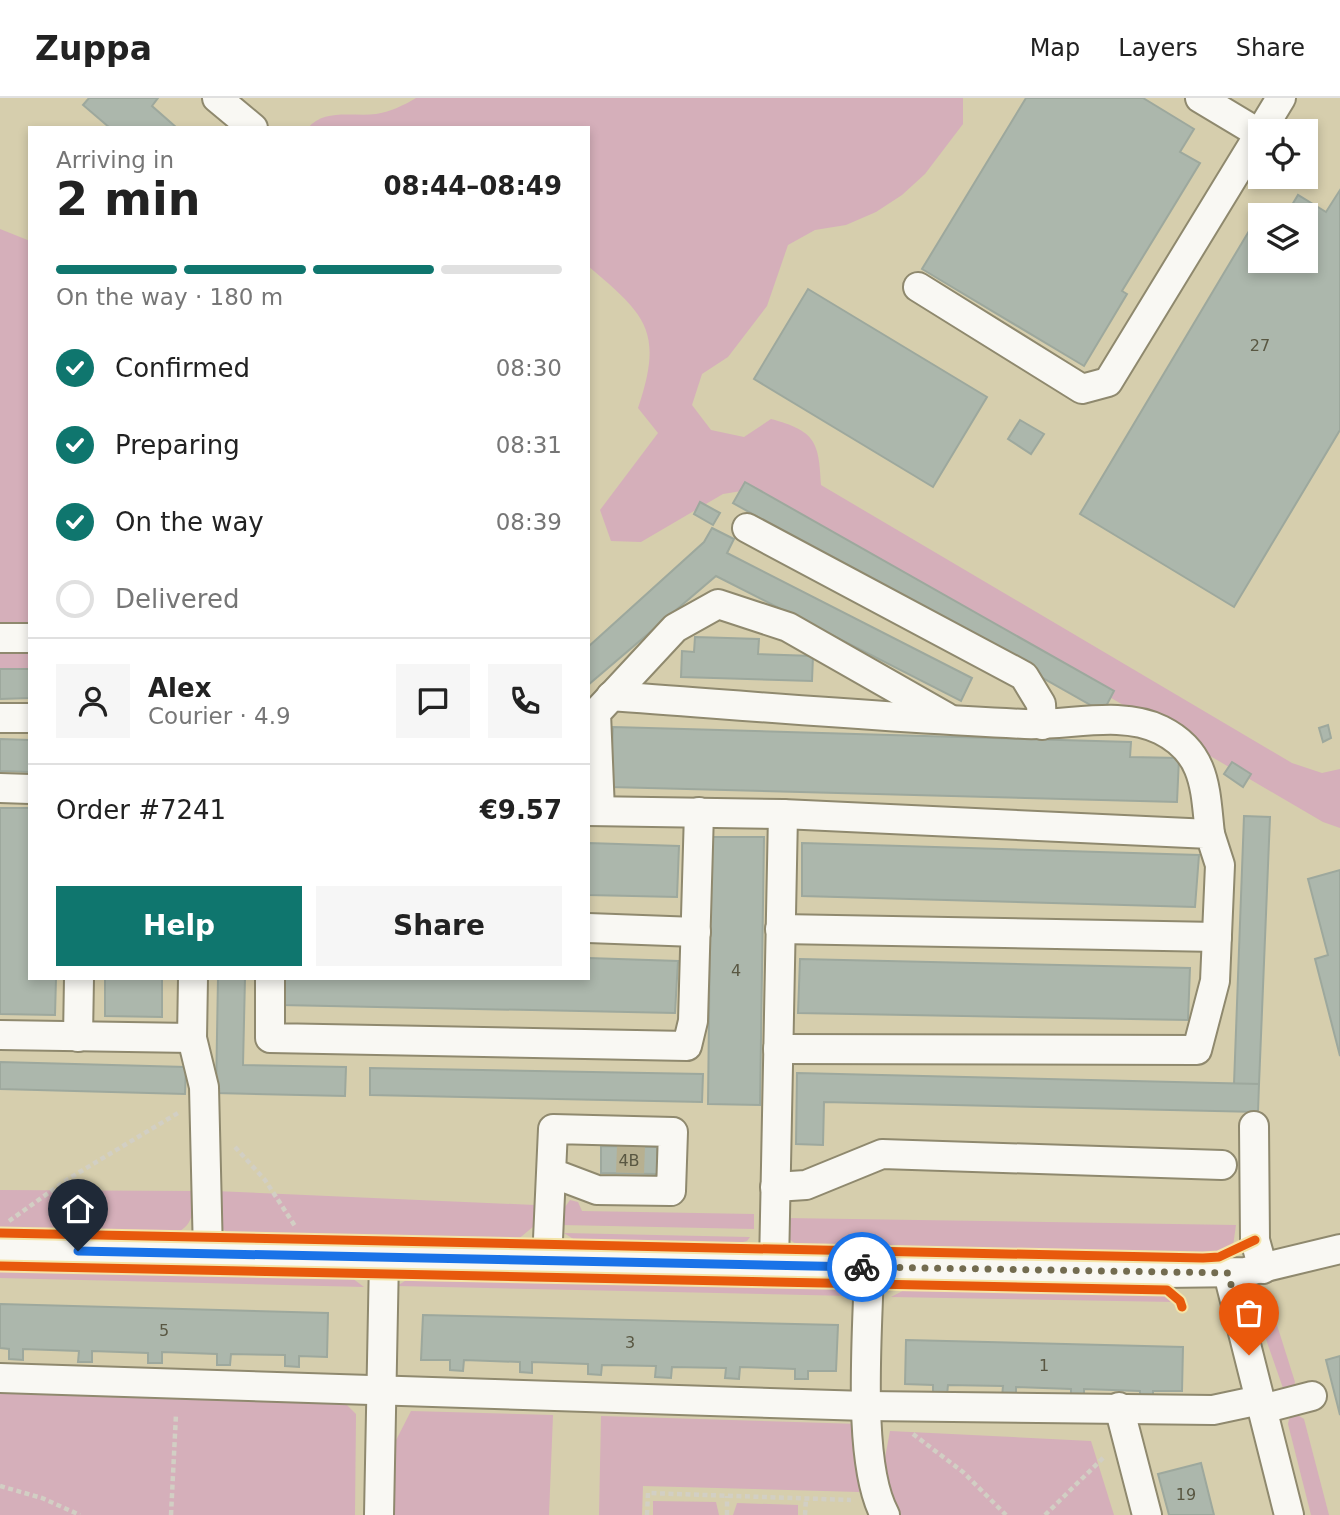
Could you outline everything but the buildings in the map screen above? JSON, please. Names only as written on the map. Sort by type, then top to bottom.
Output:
[{"type":"street","points":[[217,98],[251,126]]},
{"type":"street","points":[[1200,98],[1248,126]]},
{"type":"street","points":[[1268,119],[1281,98]]},
{"type":"street","points":[[918,287],[1082,389],[1108,382],[1248,153]]},
{"type":"street","points":[[747,528],[1024,676],[1041,704],[1042,725]]},
{"type":"street","points":[[952,721],[788,627],[718,604],[675,628],[596,713],[594,811],[783,814],[1210,834]]},
{"type":"street","points":[[0,638],[28,638]]},
{"type":"street","points":[[611,696],[952,721],[1042,725],[1126,720],[1161,730],[1189,750],[1204,776],[1210,834],[1220,865],[1215,981],[1197,1050],[778,1049]]},
{"type":"street","points":[[0,718],[28,718]]},
{"type":"street","points":[[0,788],[28,789]]},
{"type":"street","points":[[270,980],[270,1038],[687,1046],[693,1021],[699,812]]},
{"type":"street","points":[[774,1266],[783,814]]},
{"type":"street","points":[[590,928],[696,932]]},
{"type":"street","points":[[780,929],[1217,937]]},
{"type":"street","points":[[78,1037],[79,980]]},
{"type":"street","points":[[193,980],[192,1038],[205,1098],[208,1254]]},
{"type":"street","points":[[0,1035],[192,1038]]},
{"type":"street","points":[[1254,1126],[1255,1240],[1263,1269]]},
{"type":"street","points":[[547,1262],[553,1129],[630,1160],[597,1189],[552,1173]]},
{"type":"street","points":[[775,1187],[806,1185],[882,1154],[1222,1165]]},
{"type":"street","points":[[0,1249],[547,1262],[1228,1273],[1263,1269],[1340,1249]]},
{"type":"street","points":[[379,1515],[384,1258]]},
{"type":"street","points":[[869,1267],[876,1406],[877,1500],[885,1515]]},
{"type":"street","points":[[1228,1273],[1289,1515]]},
{"type":"street","points":[[0,1378],[876,1406],[1122,1421],[1261,1405],[1312,1396]]},
{"type":"street","points":[[1122,1421],[1147,1515]]},
{"type":"path","points":[[0,1228],[68,1179],[205,1098]]},
{"type":"path","points":[[230,1142],[265,1180],[297,1230]]},
{"type":"path","points":[[876,1406],[921,1443],[963,1472],[1006,1515]]},
{"type":"path","points":[[171,1515],[176,1414]]},
{"type":"path","points":[[1045,1515],[1078,1486],[1122,1421]]},
{"type":"path","points":[[0,1486],[42,1498],[80,1515]]},
{"type":"path","points":[[647,1515],[648,1493],[859,1500]]},
{"type":"path","points":[[727,1496],[727,1515]]},
{"type":"path","points":[[805,1515],[806,1498]]},
{"type":"shaded area","points":[[416,98],[963,98],[963,124],[925,174],[902,195],[876,212],[846,225],[815,230],[788,245],[767,306],[728,357],[702,374],[692,405],[711,430],[744,437],[771,419],[797,428],[812,440],[816,448],[821,485],[1292,763],[1322,773],[1340,769],[1340,828],[1323,822],[754,489],[723,494],[641,542],[611,541],[600,510],[658,433],[638,408],[649,360],[649,342],[644,326],[624,298],[590,268],[590,126],[310,126],[322,118],[331,116],[367,115],[397,108]]},
{"type":"shaded area","points":[[0,229],[28,240],[28,631],[0,631]]},
{"type":"shaded area","points":[[0,650],[28,650],[28,669],[0,669]]},
{"type":"shaded area","points":[[0,1190],[194,1191],[193,1210],[190,1221],[176,1233],[0,1230]]},
{"type":"shaded area","points":[[215,1191],[535,1205],[534,1226],[516,1241],[230,1235],[217,1224]]},
{"type":"shaded area","points":[[570,1200],[578,1202],[582,1211],[754,1214],[754,1229],[561,1225],[560,1214]]},
{"type":"shaded area","points":[[785,1218],[1236,1225],[1233,1246],[1212,1254],[800,1246],[787,1235]]},
{"type":"shaded area","points":[[564,1233],[750,1237],[747,1241],[731,1245],[578,1242]]},
{"type":"shaded area","points":[[0,1270],[352,1278],[364,1287],[0,1278]]},
{"type":"shaded area","points":[[408,1279],[838,1287],[851,1296],[397,1286]]},
{"type":"shaded area","points":[[908,1288],[1166,1294],[1175,1302],[891,1297]]},
{"type":"shaded area","points":[[1271,1306],[1295,1382],[1294,1388],[1284,1391],[1260,1322],[1261,1309]]},
{"type":"shaded area","points":[[0,1368],[323,1381],[356,1414],[355,1515],[0,1515]]},
{"type":"shaded area","points":[[411,1411],[553,1415],[549,1515],[392,1515],[393,1446]]},
{"type":"shaded area","points":[[1296,1414],[1304,1419],[1329,1515],[1311,1515],[1288,1424],[1289,1419]]},
{"type":"shaded area","points":[[601,1416],[859,1424],[859,1492],[643,1486],[642,1515],[599,1515]]},
{"type":"shaded area","points":[[890,1431],[1091,1441],[1114,1515],[894,1515],[877,1500]]},
{"type":"shaded area","points":[[653,1501],[716,1502],[719,1515],[653,1515]]},
{"type":"shaded area","points":[[737,1503],[798,1505],[798,1515],[733,1515]]},
{"type":"tunnel","points":[[630,1173],[631,1146]]},
{"type":"cycle path","points":[[0,1233],[1203,1258],[1219,1257],[1255,1240]]},
{"type":"cycle path","points":[[0,1266],[1167,1290],[1180,1301],[1182,1307]]},
{"type":"way so far","points":[[862,1267],[1228,1273],[1249,1355]]},
{"type":"route","points":[[78,1251],[862,1267]]}]
